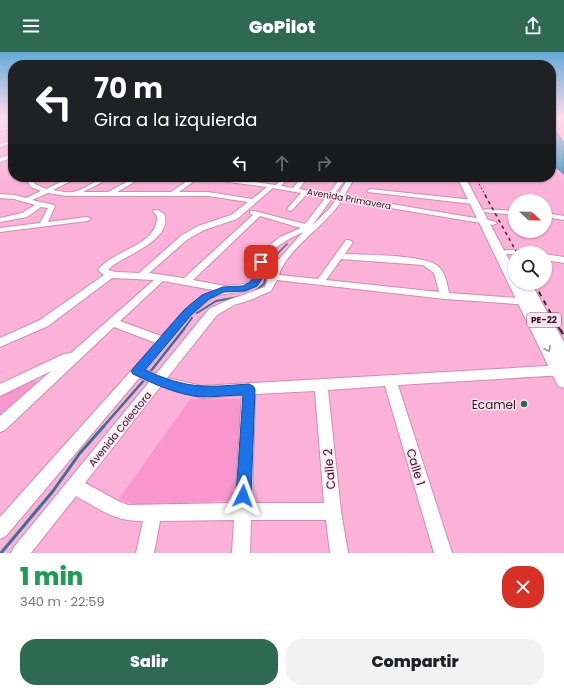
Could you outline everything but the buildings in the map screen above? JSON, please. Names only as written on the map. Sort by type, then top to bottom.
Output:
[{"type":"highway","name":"PE-22","points":[[463,182],[473,202],[488,219],[508,252]]},
{"type":"highway","name":"PE-22","points":[[470,182],[529,302],[562,374]]},
{"type":"highway","name":"PE-22","points":[[526,290],[529,302],[564,357]]},
{"type":"street","points":[[0,146],[6,144]]},
{"type":"street","points":[[29,182],[32,185],[47,191],[75,194],[208,194],[253,201]]},
{"type":"street","points":[[26,201],[66,182]]},
{"type":"street","points":[[75,194],[99,182]]},
{"type":"street","points":[[109,194],[131,182]]},
{"type":"street","points":[[171,195],[190,182]]},
{"type":"street","name":"Avenida Primavera","points":[[246,182],[335,197],[488,219],[508,215]]},
{"type":"street","points":[[142,275],[161,257],[193,231],[227,220],[280,182]]},
{"type":"street","points":[[294,190],[301,182]]},
{"type":"street","name":"Avenida Colectora","points":[[20,553],[213,312],[230,303],[268,289],[274,277],[276,268],[306,231],[333,210],[335,197],[342,182]]},
{"type":"street","name":"Avenida Colectora","points":[[335,197],[348,182]]},
{"type":"street","points":[[370,191],[473,202]]},
{"type":"street","points":[[290,209],[305,192]]},
{"type":"street","points":[[0,196],[15,197],[40,205],[52,206],[43,225]]},
{"type":"street","points":[[30,212],[40,205]]},
{"type":"street","points":[[242,210],[306,231]]},
{"type":"street","points":[[156,211],[161,215],[161,226],[151,238],[144,244],[120,256],[102,270],[110,275],[142,275],[187,281],[223,290]]},
{"type":"street","points":[[0,220],[30,212],[49,212]]},
{"type":"street","points":[[187,281],[258,214]]},
{"type":"street","points":[[552,216],[564,218]]},
{"type":"street","points":[[0,230],[87,219]]},
{"type":"street","name":"Avenida Colectora","points":[[0,530],[188,313],[206,297],[223,290],[245,288],[254,284],[259,277],[261,262],[266,254],[280,241],[301,231],[306,231]]},
{"type":"street","points":[[321,282],[349,242]]},
{"type":"street","points":[[339,256],[418,261],[428,263],[440,272],[446,296]]},
{"type":"street","points":[[552,258],[564,260]]},
{"type":"street","points":[[0,343],[44,323],[110,275]]},
{"type":"street","points":[[274,277],[321,282],[324,284],[446,296],[529,302]]},
{"type":"street","points":[[0,425],[77,353],[113,323],[161,278]]},
{"type":"street","points":[[113,323],[163,341]]},
{"type":"street","points":[[0,390],[77,353]]},
{"type":"street","points":[[137,371],[158,381],[202,392],[321,386],[390,380],[562,374]]},
{"type":"street","name":"Calle 1","points":[[390,380],[443,553]]},
{"type":"street","name":"Calle 2","points":[[321,386],[333,510],[339,553]]},
{"type":"street","points":[[241,553],[249,389]]},
{"type":"street","points":[[74,486],[114,508],[128,513],[333,510]]},
{"type":"street","points":[[145,553],[153,513]]},
{"type":"shaded area","points":[[29,380],[38,382],[0,417],[0,395]]},
{"type":"shaded area","points":[[190,399],[242,399],[240,500],[138,506],[119,499]]},
{"type":"water","points":[[556,140],[562,140],[564,143],[564,174],[556,167]]},
{"type":"waterway","points":[[255,291],[264,284],[269,262],[287,244]]},
{"type":"waterway","points":[[197,313],[216,301],[238,297]]},
{"type":"waterway","points":[[183,330],[192,318]]},
{"type":"waterway","points":[[150,372],[184,329]]},
{"type":"waterway","points":[[103,427],[145,379]]},
{"type":"waterway","points":[[1,553],[53,491],[80,453],[104,426]]},
{"type":"railway","points":[[478,182],[486,196]]},
{"type":"railway","points":[[485,195],[513,246]]},
{"type":"railway","points":[[538,290],[560,330]]},
{"type":"railway","points":[[560,329],[564,336]]},
{"type":"place","name":"Ecamel","points":[[524,404]]},
{"type":"route","points":[[243,496],[249,389],[202,392],[158,381],[137,371],[188,313],[206,297],[223,290],[245,288],[254,284],[259,277],[261,262]]}]
